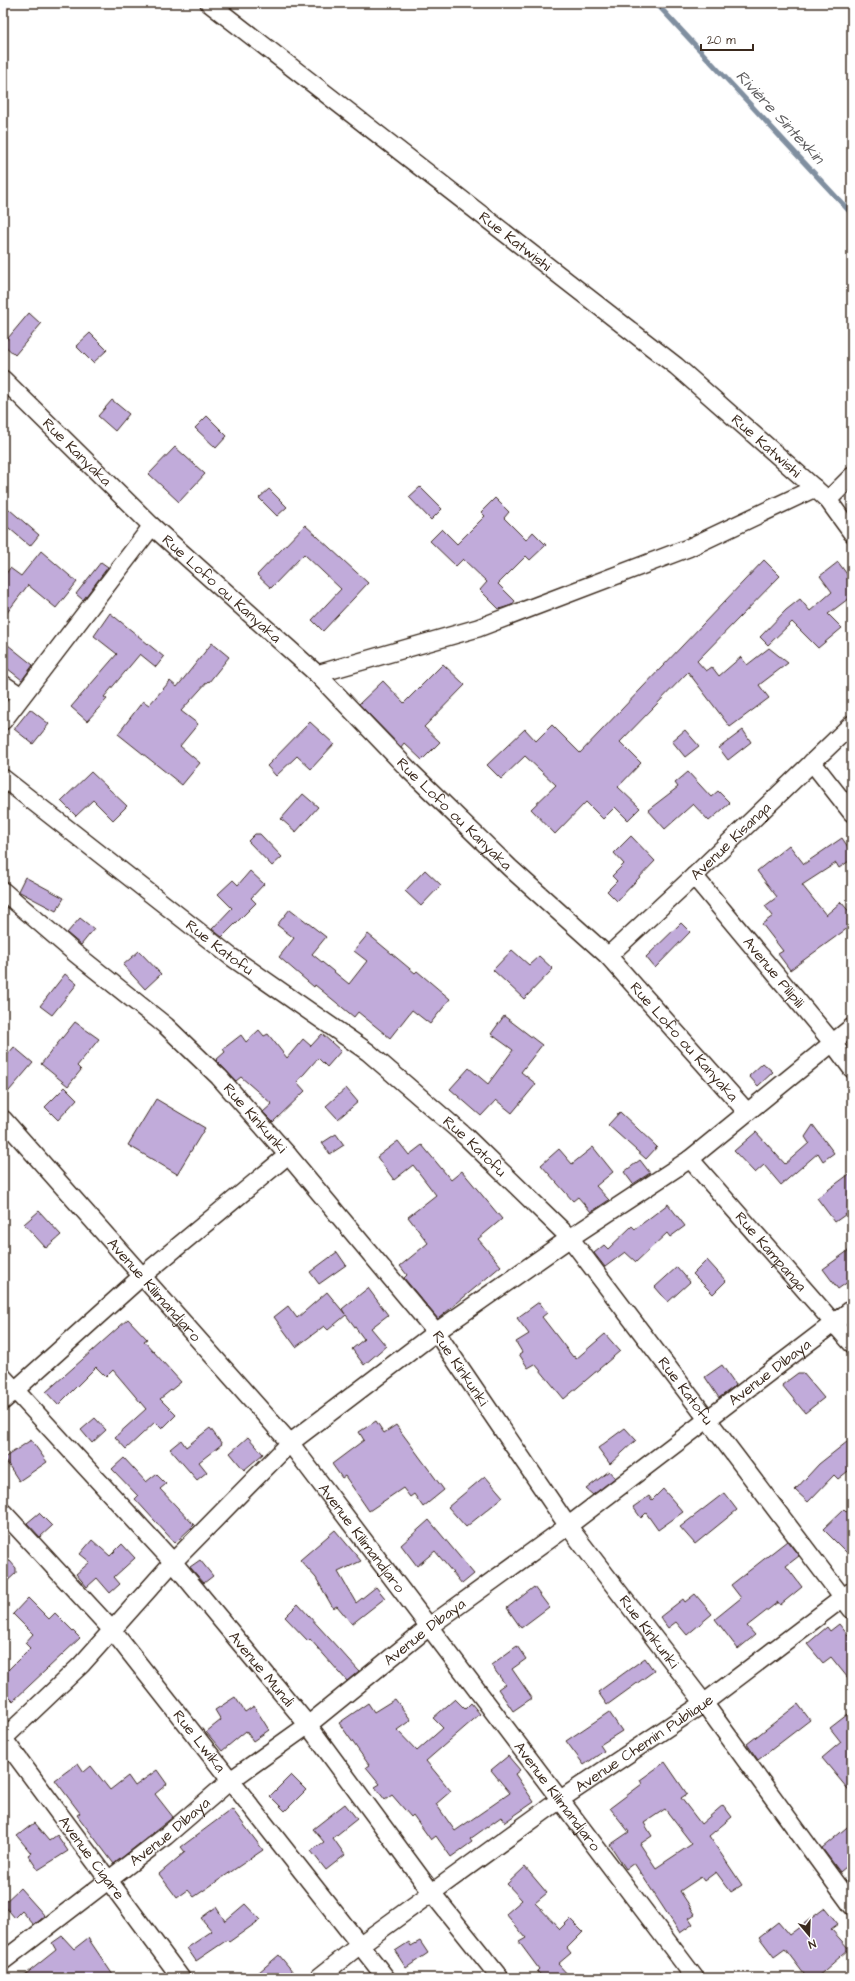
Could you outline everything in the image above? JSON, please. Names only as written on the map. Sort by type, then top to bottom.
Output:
[{"type":"street","name":"Rue Katwishi","points":[[209,3],[676,366],[828,500],[852,533]]},
{"type":"street","name":"Rue Kanyaka","points":[[3,379],[152,526]]},
{"type":"street","points":[[828,500],[852,476]]},
{"type":"street","points":[[318,674],[478,628],[688,548],[815,488]]},
{"type":"street","points":[[3,721],[152,526]]},
{"type":"street","name":"Rue Lofo ou Kanyaka","points":[[152,526],[318,674],[410,771],[510,868],[608,956],[747,1112]]},
{"type":"street","points":[[3,684],[21,696]]},
{"type":"street","name":"Avenue Kisanga","points":[[608,956],[694,876],[852,724]]},
{"type":"street","points":[[812,762],[852,814]]},
{"type":"street","name":"Rue Katofu","points":[[3,778],[230,956],[368,1052],[465,1136],[570,1238],[708,1419],[849,1599]]},
{"type":"street","name":"Avenue Pilipili","points":[[694,876],[832,1042],[852,1069]]},
{"type":"street","name":"Rue Kinkunki","points":[[3,891],[76,954],[166,1026],[219,1077],[288,1155],[436,1332],[568,1526],[704,1703],[852,1906]]},
{"type":"street","points":[[3,1738],[81,1665],[173,1562],[290,1444],[436,1332],[570,1238],[690,1159],[852,1027]]},
{"type":"street","name":"Avenue Kilimandjaro","points":[[3,1119],[290,1444],[430,1626],[695,1978]]},
{"type":"street","points":[[7,1389],[288,1155]]},
{"type":"street","name":"Rue Kampanga","points":[[690,1159],[852,1344]]},
{"type":"street","name":"Avenue Dibaya","points":[[3,1961],[166,1836],[231,1780],[308,1725],[430,1626],[568,1526],[852,1309]]},
{"type":"street","name":"Avenue Mundi","points":[[7,1389],[173,1562],[308,1725],[432,1893],[500,1978]]},
{"type":"street","name":"Rue Lwika","points":[[3,1512],[112,1630],[361,1944],[386,1978]]},
{"type":"street","name":"Avenue Chemin Publique","points":[[318,1978],[361,1944],[561,1799],[704,1703],[849,1599]]},
{"type":"street","name":"Avenue Cigare","points":[[3,1738],[181,1978]]},
{"type":"building","points":[[29,313],[41,324],[15,355],[3,344]]},
{"type":"building","points":[[90,333],[107,350],[93,363],[76,346]]},
{"type":"building","points":[[112,400],[129,414],[115,431],[98,416]]},
{"type":"building","points":[[207,416],[227,436],[216,448],[195,428]]},
{"type":"building","points":[[175,447],[205,474],[179,502],[149,474]]},
{"type":"building","points":[[420,487],[442,509],[431,520],[409,497]]},
{"type":"building","points":[[269,489],[287,507],[277,516],[259,498]]},
{"type":"building","points":[[495,498],[509,512],[504,518],[526,540],[533,532],[546,545],[530,560],[526,556],[498,584],[515,601],[512,605],[499,609],[480,590],[487,582],[463,559],[456,566],[430,541],[442,529],[457,544],[485,516],[481,512]]},
{"type":"building","points":[[3,504],[39,535],[30,546],[3,523]]},
{"type":"building","points":[[305,525],[368,583],[323,631],[312,620],[341,589],[304,554],[271,588],[257,575]]},
{"type":"building","points":[[41,551],[77,582],[56,608],[28,585],[3,618],[3,578],[10,568],[21,576]]},
{"type":"building","points":[[764,560],[780,576],[697,661],[706,671],[712,667],[719,676],[741,657],[747,665],[769,648],[788,663],[759,685],[769,698],[730,727],[688,672],[620,742],[641,763],[618,787],[640,808],[628,820],[615,807],[603,819],[586,802],[555,834],[531,809],[556,785],[525,756],[501,779],[487,765],[525,729],[536,741],[552,725],[580,753]]},
{"type":"building","points":[[101,562],[108,567],[83,600],[76,594]]},
{"type":"building","points":[[838,562],[852,581],[852,596],[828,614],[842,628],[818,648],[792,622],[768,645],[760,637],[786,610],[800,599],[810,611],[832,592],[820,576]]},
{"type":"building","points":[[110,613],[164,657],[156,667],[140,654],[104,697],[107,699],[87,721],[71,707],[117,654],[94,636]]},
{"type":"building","points":[[3,641],[33,665],[22,680],[3,665]]},
{"type":"building","points":[[212,643],[229,657],[209,682],[208,681],[181,711],[198,724],[180,746],[200,763],[182,785],[118,734],[143,701],[149,705],[170,681],[177,687]]},
{"type":"building","points":[[443,664],[465,685],[424,727],[440,742],[422,760],[404,743],[401,747],[359,704],[383,681],[404,703]]},
{"type":"building","points":[[30,709],[49,724],[33,744],[14,729]]},
{"type":"building","points":[[310,722],[334,744],[311,769],[297,756],[276,776],[267,766]]},
{"type":"building","points":[[685,730],[699,746],[685,757],[672,741]]},
{"type":"building","points":[[743,730],[751,742],[728,760],[719,748]]},
{"type":"building","points":[[91,772],[127,806],[113,820],[93,800],[76,816],[61,801]]},
{"type":"building","points":[[688,772],[711,797],[718,791],[730,803],[709,821],[693,804],[665,829],[648,810],[678,787],[675,783]]},
{"type":"building","points":[[303,794],[318,807],[296,832],[281,819]]},
{"type":"building","points":[[255,834],[260,834],[282,857],[272,866],[248,841]]},
{"type":"building","points":[[631,836],[655,861],[617,901],[607,891],[617,881],[612,876],[624,864],[614,853]]},
{"type":"building","points":[[842,838],[852,853],[852,859],[839,868],[836,863],[802,885],[826,915],[841,902],[852,915],[852,925],[790,970],[778,954],[783,951],[762,924],[773,916],[765,906],[777,897],[757,871],[789,845],[804,864]]},
{"type":"building","points":[[425,870],[441,885],[421,906],[405,891]]},
{"type":"building","points":[[250,871],[264,884],[251,898],[256,903],[222,937],[212,929],[232,908],[218,894],[233,880],[238,885]]},
{"type":"building","points":[[25,877],[64,898],[56,911],[18,891]]},
{"type":"building","points":[[290,909],[326,937],[312,954],[349,984],[367,961],[354,951],[368,934],[415,973],[417,971],[450,999],[430,1024],[412,1010],[390,1038],[358,1012],[354,1017],[315,985],[314,987],[279,957],[294,938],[277,925]]},
{"type":"building","points":[[80,918],[94,929],[81,945],[67,933]]},
{"type":"building","points":[[681,923],[690,932],[655,968],[646,957]]},
{"type":"building","points":[[512,950],[529,965],[539,956],[553,969],[524,999],[493,970]]},
{"type":"building","points":[[139,951],[161,974],[145,989],[123,965]]},
{"type":"building","points":[[65,974],[77,984],[52,1015],[40,1006]]},
{"type":"building","points":[[504,1016],[542,1045],[521,1072],[536,1084],[512,1113],[496,1100],[481,1116],[450,1089],[469,1068],[488,1084],[513,1050],[491,1034]]},
{"type":"building","points":[[75,1022],[99,1039],[77,1066],[81,1070],[68,1086],[41,1064]]},
{"type":"building","points":[[259,1030],[264,1036],[268,1034],[287,1058],[303,1039],[311,1046],[322,1034],[341,1051],[327,1067],[318,1058],[297,1082],[305,1091],[273,1122],[263,1112],[272,1104],[241,1077],[236,1081],[216,1060],[225,1052],[223,1049],[241,1035],[246,1042]]},
{"type":"building","points":[[14,1047],[33,1063],[3,1098],[3,1060]]},
{"type":"building","points":[[763,1063],[773,1072],[758,1086],[749,1076]]},
{"type":"building","points":[[65,1087],[77,1099],[58,1120],[45,1107]]},
{"type":"building","points":[[346,1088],[358,1102],[338,1119],[326,1106]]},
{"type":"building","points":[[156,1099],[205,1128],[177,1174],[128,1145]]},
{"type":"building","points":[[620,1112],[657,1147],[646,1159],[608,1125]]},
{"type":"building","points":[[813,1125],[834,1153],[823,1161],[818,1153],[781,1185],[764,1165],[755,1173],[734,1151],[756,1132],[785,1164],[809,1143],[805,1137]]},
{"type":"building","points":[[336,1134],[344,1145],[330,1154],[322,1143]]},
{"type":"building","points":[[398,1141],[409,1155],[422,1145],[451,1180],[462,1171],[502,1219],[478,1239],[501,1266],[438,1319],[404,1278],[407,1275],[400,1266],[428,1243],[408,1217],[436,1195],[413,1165],[394,1180],[377,1157]]},
{"type":"building","points":[[593,1147],[613,1172],[596,1186],[609,1200],[591,1212],[578,1197],[573,1201],[541,1165],[559,1149],[572,1164]]},
{"type":"building","points":[[640,1160],[650,1173],[633,1184],[624,1172]]},
{"type":"building","points":[[852,1172],[852,1210],[835,1222],[817,1198]]},
{"type":"building","points":[[668,1204],[685,1226],[670,1237],[667,1233],[636,1262],[625,1252],[605,1267],[594,1253],[604,1245],[608,1249],[632,1226],[635,1229]]},
{"type":"building","points":[[39,1211],[61,1235],[46,1248],[24,1224]]},
{"type":"building","points":[[852,1248],[852,1279],[838,1289],[823,1269]]},
{"type":"building","points":[[337,1252],[346,1265],[319,1284],[310,1272]]},
{"type":"building","points":[[707,1260],[726,1281],[713,1294],[693,1274]]},
{"type":"building","points":[[677,1267],[690,1282],[668,1302],[655,1287]]},
{"type":"building","points":[[368,1288],[388,1315],[371,1328],[386,1346],[364,1365],[352,1349],[364,1339],[346,1315],[328,1330],[324,1326],[296,1347],[274,1317],[288,1306],[297,1318],[327,1292],[345,1314],[342,1309]]},
{"type":"building","points":[[539,1302],[547,1313],[542,1317],[576,1359],[605,1334],[620,1351],[564,1399],[535,1364],[528,1368],[519,1354],[522,1352],[516,1342],[529,1334],[517,1318]]},
{"type":"building","points":[[128,1319],[147,1339],[144,1341],[181,1382],[160,1399],[176,1415],[162,1429],[155,1422],[126,1449],[115,1437],[146,1409],[113,1370],[106,1377],[96,1367],[58,1405],[46,1392]]},
{"type":"building","points":[[722,1365],[736,1385],[719,1398],[705,1377]]},
{"type":"building","points":[[798,1373],[803,1373],[824,1398],[805,1413],[782,1385]]},
{"type":"building","points":[[95,1418],[106,1430],[92,1443],[81,1430]]},
{"type":"building","points":[[376,1421],[384,1433],[396,1425],[444,1490],[423,1507],[414,1494],[410,1497],[403,1488],[369,1511],[345,1476],[342,1478],[332,1464],[364,1440],[359,1432]]},
{"type":"building","points":[[210,1428],[222,1444],[199,1462],[207,1472],[197,1480],[170,1449],[181,1440],[186,1447]]},
{"type":"building","points":[[625,1428],[636,1440],[610,1464],[598,1448]]},
{"type":"building","points":[[248,1437],[263,1454],[244,1470],[230,1453]]},
{"type":"building","points":[[852,1438],[852,1468],[838,1479],[834,1475],[808,1502],[795,1490],[819,1464]]},
{"type":"building","points":[[31,1440],[47,1462],[19,1481],[4,1458]]},
{"type":"building","points":[[124,1458],[146,1482],[156,1474],[166,1484],[160,1489],[194,1525],[175,1543],[135,1499],[138,1496],[112,1469]]},
{"type":"building","points":[[609,1471],[615,1478],[593,1495],[586,1489]]},
{"type":"building","points":[[485,1476],[503,1497],[466,1527],[448,1507]]},
{"type":"building","points":[[663,1489],[683,1512],[658,1530],[646,1513],[641,1518],[633,1507],[649,1496],[652,1500]]},
{"type":"building","points":[[724,1493],[737,1510],[695,1544],[680,1527]]},
{"type":"building","points":[[844,1509],[852,1517],[852,1558],[823,1529]]},
{"type":"building","points":[[39,1513],[52,1526],[40,1537],[27,1523]]},
{"type":"building","points":[[429,1520],[474,1574],[462,1584],[435,1551],[417,1566],[401,1545]]},
{"type":"building","points":[[335,1530],[361,1561],[338,1572],[356,1603],[376,1587],[385,1598],[352,1624],[337,1606],[333,1608],[316,1578],[300,1560]]},
{"type":"building","points":[[92,1540],[110,1556],[122,1544],[135,1558],[114,1577],[120,1584],[110,1593],[97,1578],[87,1587],[76,1574],[90,1562],[80,1554]]},
{"type":"building","points":[[787,1541],[799,1556],[786,1566],[802,1587],[780,1605],[778,1602],[747,1626],[755,1635],[738,1649],[715,1619],[741,1598],[731,1585]]},
{"type":"building","points":[[200,1560],[213,1576],[204,1583],[190,1567]]},
{"type":"building","points":[[10,1561],[16,1568],[16,1573],[3,1585],[3,1568]]},
{"type":"building","points":[[534,1587],[549,1607],[521,1628],[507,1608]]},
{"type":"building","points":[[695,1594],[712,1614],[687,1635],[676,1622],[668,1628],[660,1617],[683,1599],[685,1602]]},
{"type":"building","points":[[28,1598],[49,1619],[55,1613],[80,1638],[13,1701],[3,1691],[3,1675],[30,1648],[25,1643],[33,1634],[13,1614]]},
{"type":"building","points":[[298,1604],[359,1671],[347,1681],[310,1639],[308,1641],[285,1617]]},
{"type":"building","points":[[839,1624],[852,1640],[852,1683],[831,1657],[823,1663],[807,1644],[827,1627],[830,1631]]},
{"type":"building","points":[[517,1646],[526,1659],[512,1669],[532,1698],[513,1711],[498,1689],[505,1684],[491,1665]]},
{"type":"building","points":[[645,1658],[654,1671],[607,1705],[598,1692]]},
{"type":"building","points":[[235,1697],[245,1712],[254,1706],[269,1730],[253,1741],[246,1731],[222,1751],[206,1732],[221,1720],[215,1710]]},
{"type":"building","points":[[395,1699],[411,1720],[397,1730],[417,1751],[443,1728],[433,1718],[455,1699],[465,1709],[471,1703],[480,1714],[426,1761],[451,1791],[436,1804],[455,1831],[510,1793],[491,1770],[508,1756],[520,1770],[515,1774],[534,1802],[505,1822],[501,1817],[470,1839],[472,1842],[451,1857],[436,1836],[431,1840],[413,1815],[411,1817],[392,1795],[385,1800],[375,1787],[380,1784],[366,1767],[369,1765],[339,1723],[368,1703],[374,1712]]},
{"type":"building","points":[[798,1704],[810,1720],[758,1760],[747,1744]]},
{"type":"building","points":[[852,1711],[852,1794],[822,1758],[841,1742],[830,1728]]},
{"type":"building","points":[[609,1712],[622,1731],[600,1745],[604,1751],[584,1765],[566,1741]]},
{"type":"building","points":[[665,1762],[687,1794],[681,1798],[701,1824],[723,1805],[732,1817],[709,1836],[742,1885],[731,1892],[716,1872],[704,1881],[701,1877],[680,1891],[695,1914],[689,1918],[693,1924],[680,1933],[634,1863],[626,1869],[610,1845],[629,1832],[610,1808],[642,1784],[640,1780]],"holes":[[[665,1809],[692,1844],[656,1868],[640,1844],[652,1836],[644,1823]]]},
{"type":"building","points":[[78,1763],[84,1772],[91,1766],[110,1790],[128,1776],[135,1786],[157,1770],[167,1784],[155,1794],[173,1817],[114,1864],[77,1815],[80,1813],[55,1780]]},
{"type":"building","points":[[291,1775],[306,1790],[285,1811],[270,1796]]},
{"type":"building","points":[[345,1804],[357,1819],[333,1838],[345,1855],[326,1870],[311,1851],[324,1842],[313,1829]]},
{"type":"building","points":[[232,1809],[263,1850],[194,1897],[188,1890],[177,1898],[159,1874],[185,1852],[181,1847]]},
{"type":"building","points":[[34,1823],[49,1841],[57,1835],[68,1851],[38,1870],[28,1855],[31,1853],[17,1836]]},
{"type":"building","points":[[852,1823],[852,1862],[840,1872],[822,1848]]},
{"type":"building","points":[[525,1867],[547,1893],[535,1903],[560,1929],[570,1919],[583,1932],[567,1948],[571,1953],[558,1964],[571,1978],[544,1978],[537,1971],[539,1969],[519,1942],[526,1938],[506,1914],[522,1900],[507,1884]]},
{"type":"building","points":[[20,1888],[45,1916],[34,1925],[22,1911],[15,1918],[3,1904]]},
{"type":"building","points":[[245,1904],[260,1920],[229,1942],[227,1940],[196,1961],[187,1948],[212,1931],[201,1918],[216,1907],[225,1921]]},
{"type":"building","points":[[825,1908],[838,1924],[831,1929],[849,1949],[816,1978],[807,1978],[785,1949],[774,1957],[759,1937],[778,1922],[789,1935]]},
{"type":"building","points":[[62,1936],[74,1949],[88,1938],[115,1978],[21,1978],[56,1950],[52,1943]]},
{"type":"building","points":[[420,1941],[428,1953],[406,1968],[395,1951],[409,1942],[411,1946]]},
{"type":"building","points":[[279,1955],[298,1978],[252,1978]]},
{"type":"waterway","name":"Riviére Sintexkin","points":[[656,3],[852,214]]}]
